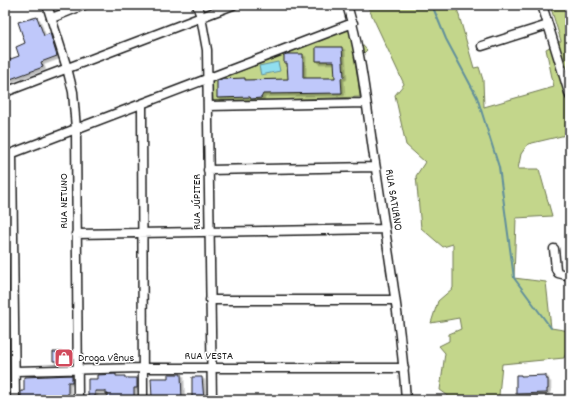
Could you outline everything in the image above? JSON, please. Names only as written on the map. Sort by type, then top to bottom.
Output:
[{"type":"street","name":"RUA NETUNO","points":[[47,5],[67,68],[72,92],[76,129],[78,400]]},
{"type":"street","points":[[52,18],[84,5]]},
{"type":"street","name":"RUA JÚPITER","points":[[197,5],[208,50],[208,170],[212,400]]},
{"type":"street","points":[[5,92],[233,5]]},
{"type":"street","name":"RUA SATURNO","points":[[347,5],[352,23],[366,102],[385,229],[404,368],[406,400]]},
{"type":"street","points":[[542,5],[570,96]]},
{"type":"street","points":[[15,400],[8,155],[352,23]]},
{"type":"street","points":[[482,46],[548,25]]},
{"type":"street","points":[[208,106],[366,102]]},
{"type":"street","points":[[142,104],[143,400]]},
{"type":"street","points":[[208,170],[375,167]]},
{"type":"street","points":[[76,234],[385,229]]},
{"type":"street","points":[[554,249],[556,269],[558,273],[566,275],[570,274]]},
{"type":"street","points":[[210,300],[395,300]]},
{"type":"street","name":"RUA VESTA","points":[[15,371],[142,368],[404,368]]},
{"type":"green space","points":[[367,5],[456,5],[474,68],[479,67],[483,80],[484,107],[554,87],[546,49],[561,41],[550,5],[570,5],[570,134],[528,144],[521,154],[518,169],[539,169],[552,216],[516,218],[514,278],[546,282],[551,328],[570,331],[570,344],[564,358],[502,364],[499,395],[502,400],[454,400],[440,390],[445,353],[439,346],[449,341],[449,334],[461,329],[459,318],[431,323],[438,301],[453,288],[453,244],[443,247],[421,228],[416,176],[425,162],[406,145],[395,95],[404,84]]},
{"type":"green space","points":[[347,28],[348,30],[352,28],[353,35],[367,50],[356,61],[360,97],[213,102],[212,82],[293,51],[293,49],[311,36],[318,41],[345,31]]},
{"type":"water","points":[[278,62],[280,71],[261,75],[259,66]]},
{"type":"building","points":[[37,17],[44,36],[50,33],[57,56],[41,62],[43,67],[5,81],[5,61],[19,56],[16,47],[25,43],[18,22]]},
{"type":"building","points":[[316,47],[342,47],[344,77],[341,78],[342,93],[263,94],[261,98],[251,99],[250,97],[217,98],[217,81],[221,79],[288,79],[287,63],[284,63],[284,55],[286,54],[303,54],[303,78],[335,78],[334,61],[316,61]]},
{"type":"building","points":[[53,352],[67,352],[67,361],[53,361]]},
{"type":"building","points":[[116,374],[116,376],[125,376],[125,378],[137,378],[137,388],[134,388],[134,400],[108,400],[108,394],[106,394],[106,391],[95,391],[95,398],[88,398],[88,379],[97,379],[97,375]]},
{"type":"building","points":[[168,374],[181,374],[182,399],[152,398],[151,378],[168,378]]},
{"type":"building","points":[[72,375],[72,382],[68,382],[68,397],[46,397],[46,400],[21,400],[21,391],[24,391],[24,377]]},
{"type":"building","points":[[516,375],[546,375],[546,379],[548,379],[547,393],[516,394]]},
{"type":"building","points":[[192,377],[202,377],[204,400],[192,400]]},
{"type":"waterway","points":[[432,5],[446,39],[477,97],[499,167],[514,278],[551,328]]},
{"type":"place","name":"Droga Vênus","points":[[64,358]]}]
